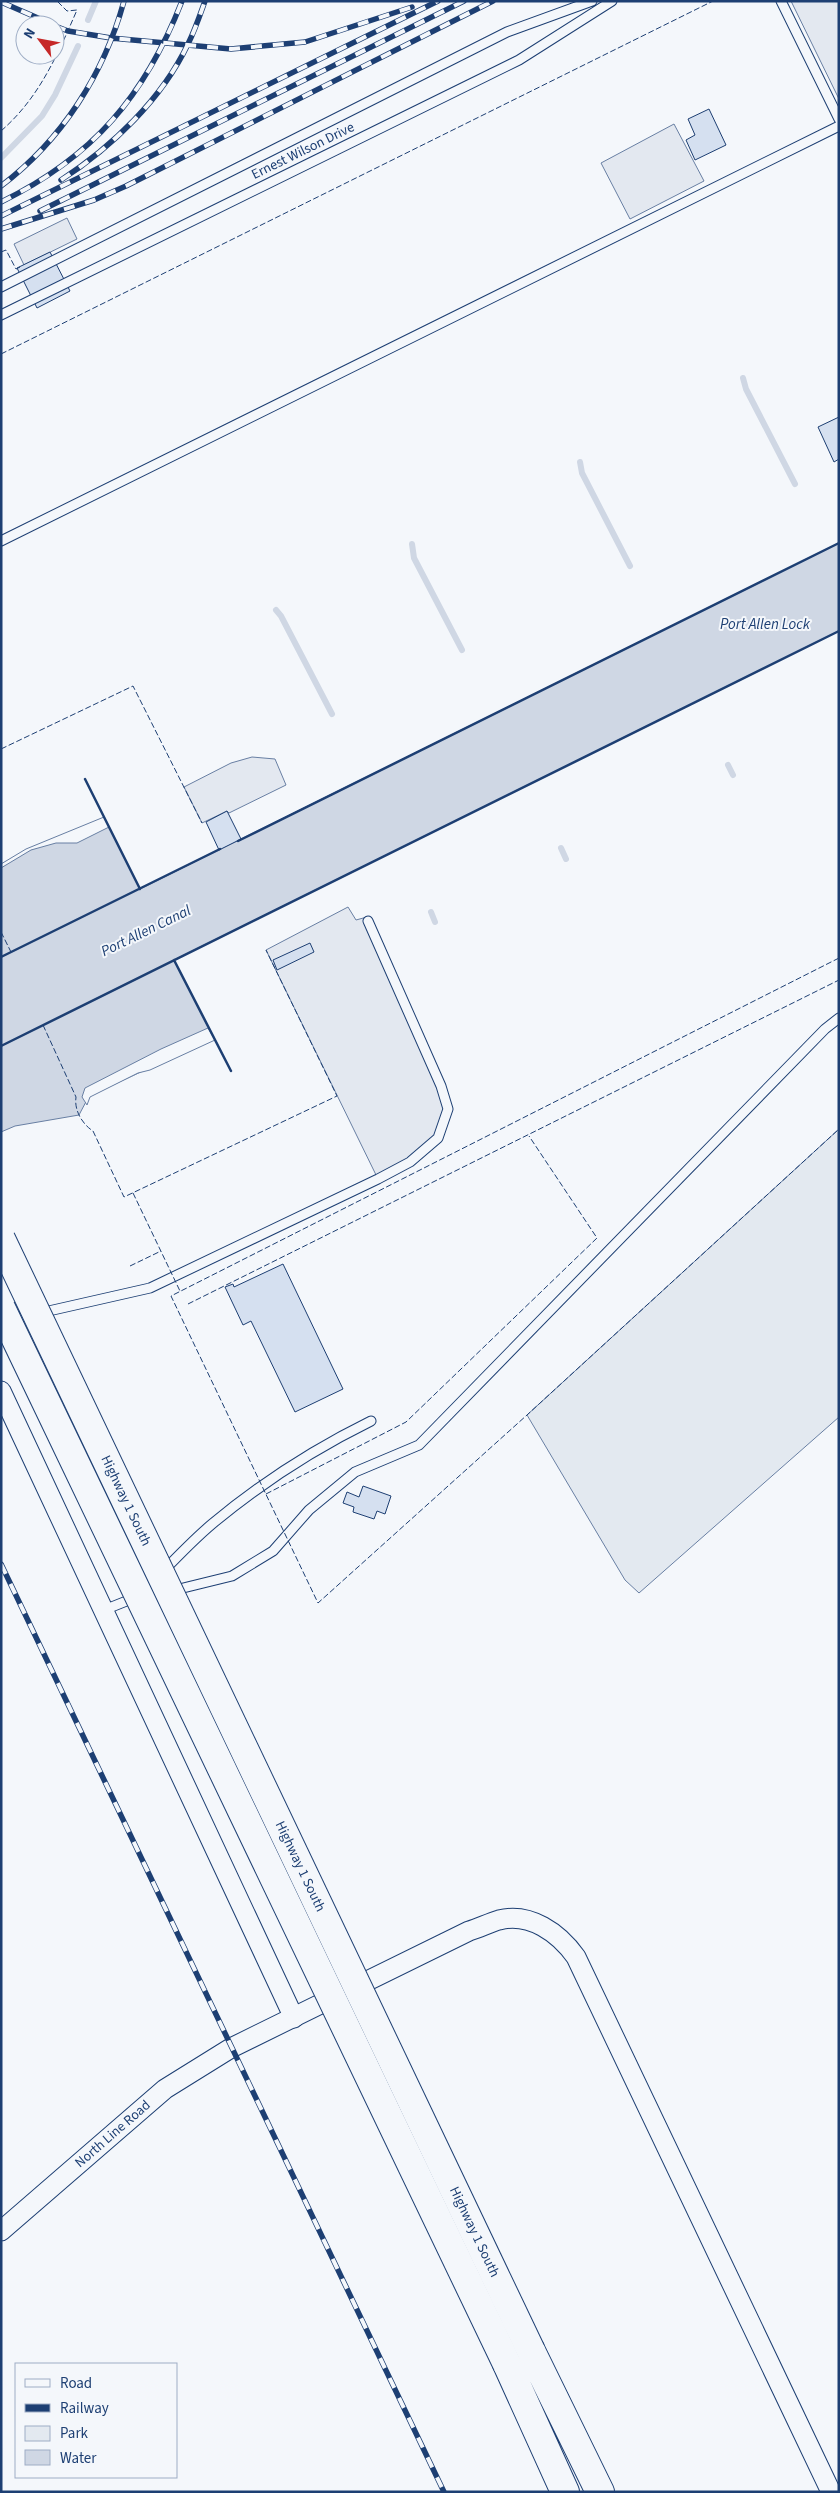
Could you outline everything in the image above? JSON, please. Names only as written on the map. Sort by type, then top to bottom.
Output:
[{"type":"highway","name":"Highway 1 South","points":[[1,1239],[600,2492]]},
{"type":"highway","points":[[1,1308],[507,2364],[565,2492]]},
{"type":"street","points":[[1,1390],[294,2018]]},
{"type":"street","name":"North Line Road","points":[[1,2231],[164,2089],[230,2048],[469,1931],[500,1920],[514,1918],[534,1922],[552,1931],[566,1942],[576,1956],[831,2492]]},
{"type":"lane","name":"Ernest Wilson Drive","points":[[1,286],[506,32],[592,1]]},
{"type":"lane","name":"Ernest Wilson Drive","points":[[1,315],[519,60],[612,1]]},
{"type":"lane","points":[[780,1],[839,120]]},
{"type":"lane","points":[[1,541],[839,126]]},
{"type":"lane","points":[[1,1322],[150,1288],[378,1179],[410,1162],[438,1138],[448,1109],[441,1086],[368,921]]},
{"type":"lane","points":[[104,1610],[139,1596],[175,1590],[232,1576],[273,1551],[310,1510],[355,1472],[419,1445],[825,1029],[839,1018]]},
{"type":"lane","points":[[139,1596],[211,1525],[284,1471],[335,1439],[371,1421]]},
{"type":"green space","points":[[839,1129],[839,1417],[639,1593],[625,1580],[527,1415]]},
{"type":"shaded area","points":[[791,1],[839,1],[839,99]]},
{"type":"shaded area","points":[[674,124],[704,181],[630,219],[601,163]]},
{"type":"shaded area","points":[[67,218],[77,239],[24,265],[14,244]]},
{"type":"shaded area","points":[[252,757],[275,759],[286,785],[229,813],[227,811],[202,823],[184,787],[231,763]]},
{"type":"shaded area","points":[[348,907],[356,920],[367,917],[448,1109],[438,1138],[378,1179],[266,950]]},
{"type":"water","points":[[839,543],[839,631],[174,960],[214,1038],[89,1096],[79,1115],[15,1126],[1,1132],[1,866],[27,851],[105,819],[140,889]]},
{"type":"pier","points":[[104,817],[109,827],[77,843],[56,843],[31,850],[1,868],[1,864],[26,849]]},
{"type":"pier","points":[[208,1028],[215,1040],[150,1070],[138,1073],[90,1097],[87,1105],[82,1097],[85,1088],[161,1049]]},
{"type":"building","points":[[709,109],[726,145],[695,160],[686,140],[695,135],[688,119]]},
{"type":"building","points":[[50,252],[70,291],[37,308],[17,268]]},
{"type":"building","points":[[839,417],[839,459],[834,462],[818,427]]},
{"type":"building","points":[[227,811],[241,839],[219,850],[206,822]]},
{"type":"building","points":[[310,943],[314,952],[277,970],[273,960]]},
{"type":"building","points":[[283,1264],[343,1389],[295,1412],[251,1321],[243,1325],[225,1287],[233,1284],[234,1287]]},
{"type":"building","points":[[363,1486],[391,1496],[385,1514],[377,1511],[374,1519],[353,1512],[354,1507],[343,1503],[347,1492],[359,1497]]},
{"type":"waterway","points":[[88,20],[96,1]]},
{"type":"waterway","points":[[1,158],[42,116],[55,95],[78,46]]},
{"type":"waterway","points":[[743,378],[746,389],[795,484]]},
{"type":"waterway","points":[[580,462],[582,473],[630,566]]},
{"type":"waterway","points":[[412,544],[414,558],[462,650]]},
{"type":"waterway","points":[[276,610],[281,616],[332,714]]},
{"type":"waterway","points":[[728,765],[733,775]]},
{"type":"waterway","points":[[561,848],[566,859]]},
{"type":"waterway","points":[[431,912],[435,922]]},
{"type":"railway","points":[[1,186],[43,148],[78,104],[105,54],[124,1]]},
{"type":"railway","points":[[1,202],[63,165],[89,144],[112,120],[133,94],[151,66],[182,1]]},
{"type":"railway","points":[[61,180],[99,153],[150,102],[164,84],[188,44],[205,1]]},
{"type":"railway","points":[[1,216],[438,1]]},
{"type":"railway","points":[[40,211],[464,1]]},
{"type":"railway","points":[[1,229],[94,200],[126,186],[493,1]]},
{"type":"railway","points":[[1,2],[31,15]]},
{"type":"railway","points":[[65,30],[111,38],[231,49],[305,42],[412,7]]},
{"type":"railway","points":[[1,1564],[444,2492]]},
{"type":"fence","points":[[1,131],[26,105],[46,75],[77,10],[67,11],[57,1]]},
{"type":"fence","points":[[1,354],[713,1]]},
{"type":"fence","points":[[1,252],[6,250],[16,269],[20,267]]},
{"type":"fence","points":[[1,749],[133,686],[202,823]]},
{"type":"fence","points":[[1,932],[11,952]]},
{"type":"fence","points":[[43,1025],[76,1097],[76,1107],[80,1116],[85,1125],[93,1131],[124,1197],[337,1096],[266,950]]},
{"type":"fence","points":[[839,958],[171,1296],[318,1603],[527,1415],[839,1129]]},
{"type":"fence","points":[[188,1304],[839,980]]},
{"type":"fence","points":[[266,1494],[406,1422],[597,1238],[529,1136]]},
{"type":"fence","points":[[133,1193],[180,1291]]},
{"type":"fence","points":[[130,1266],[161,1251]]},
{"type":"wall","points":[[238,841],[839,543]]},
{"type":"wall","points":[[1,1046],[839,631]]},
{"type":"wall","points":[[85,779],[140,889]]},
{"type":"wall","points":[[1,957],[220,849]]},
{"type":"wall","points":[[174,960],[231,1071]]},
{"type":"water label","name":"Port Allen Lock","points":[[765,624]]},
{"type":"water label","name":"Port Allen Canal","points":[[146,931]]}]
